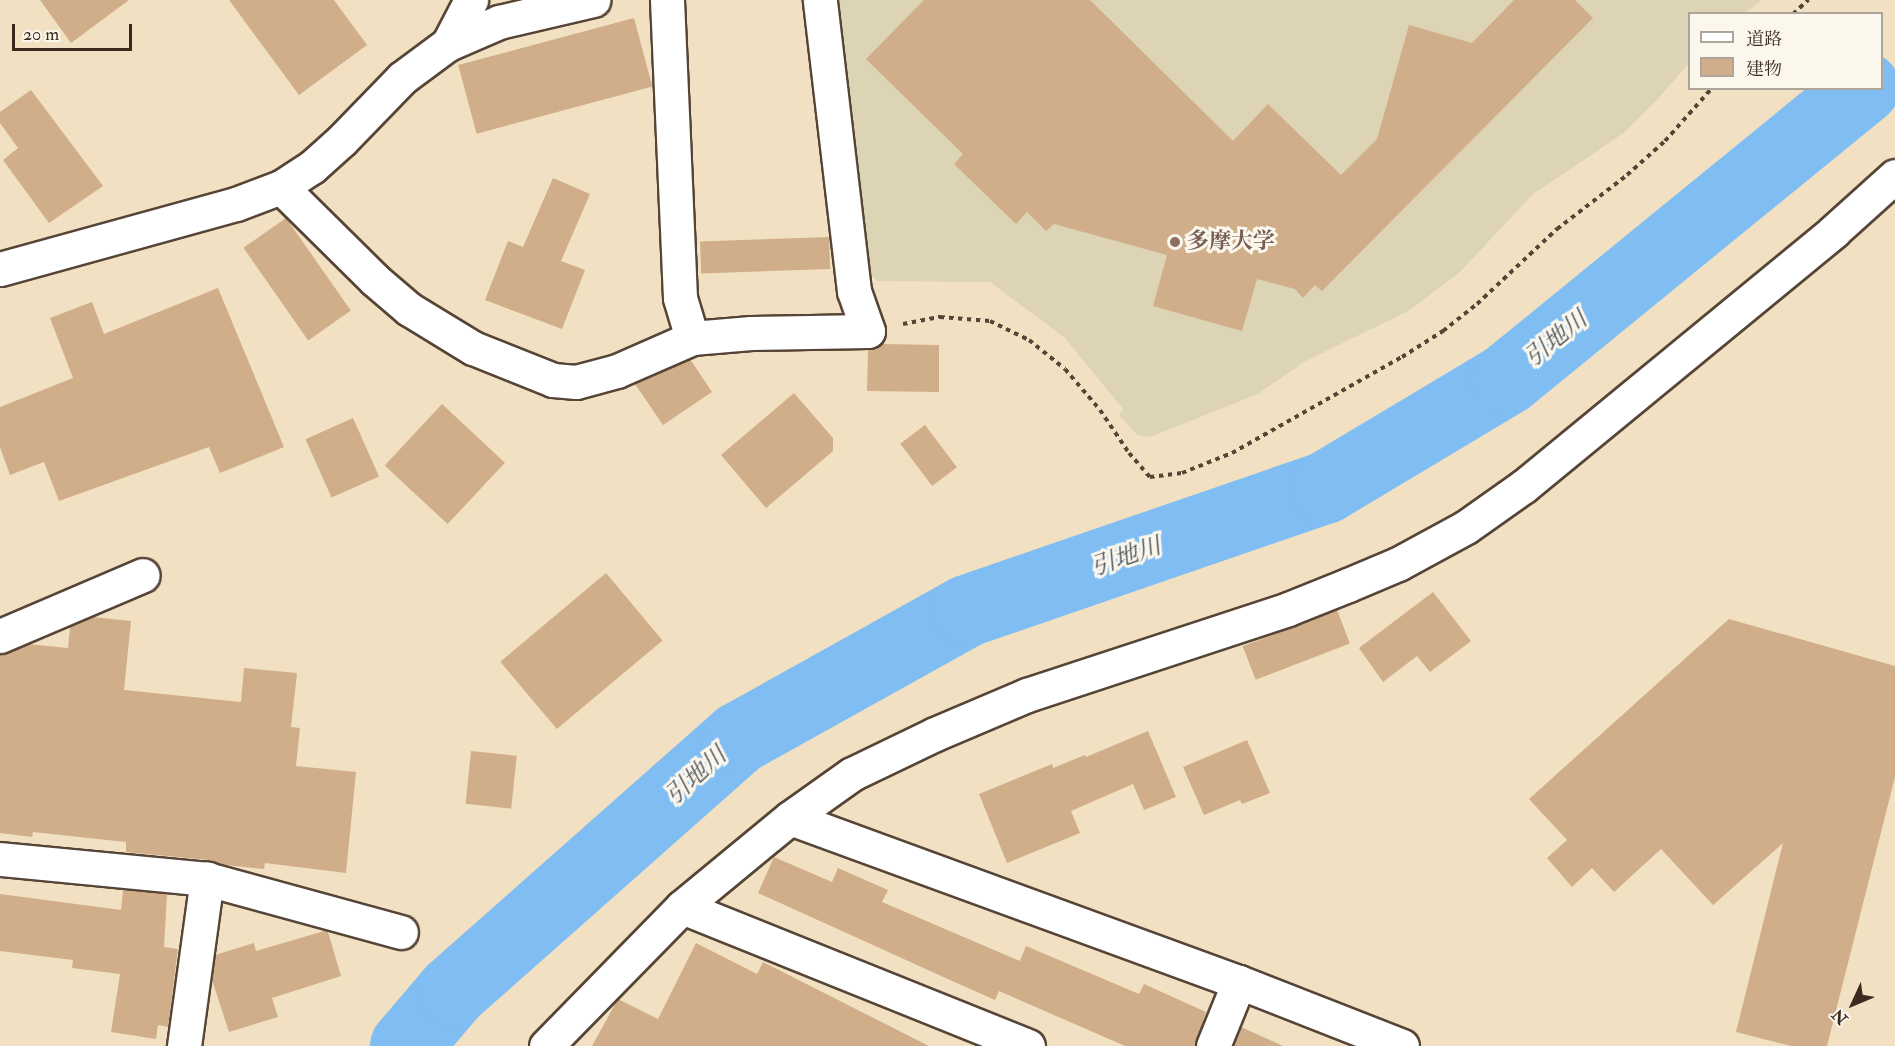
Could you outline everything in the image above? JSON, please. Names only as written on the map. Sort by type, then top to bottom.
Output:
[{"type":"street","points":[[448,44],[471,0]]},
{"type":"street","points":[[0,269],[236,204],[281,187],[312,167],[342,140],[402,78],[448,44],[499,22],[593,0]]},
{"type":"street","points":[[667,0],[680,298],[692,338]]},
{"type":"street","points":[[281,187],[375,280],[409,309],[473,348],[553,380],[576,382],[617,371],[692,338],[750,333],[868,331],[854,291],[820,0]]},
{"type":"street","points":[[546,1046],[682,907],[790,818],[852,774],[935,734],[1027,695],[1328,593],[1398,564],[1466,527],[1524,486],[1834,231],[1895,176]]},
{"type":"street","points":[[0,636],[143,575]]},
{"type":"street","points":[[790,818],[1239,982],[1402,1046]]},
{"type":"street","points":[[0,859],[207,879],[401,932]]},
{"type":"street","points":[[184,1046],[207,879]]},
{"type":"street","points":[[682,907],[960,1034],[1028,1046]]},
{"type":"street","points":[[1212,1046],[1239,982]]},
{"type":"path","points":[[1795,12],[1808,0]]},
{"type":"path","points":[[868,331],[940,317],[990,321],[1029,340],[1065,369],[1100,410],[1129,453],[1150,477],[1182,473],[1232,453],[1402,357],[1443,331],[1478,304],[1557,229],[1627,175],[1665,141],[1710,90]]},
{"type":"shaded area","name":"多摩大学","points":[[835,0],[1762,0],[1746,12],[1688,12],[1688,64],[1655,102],[1625,132],[1532,195],[1460,272],[1410,310],[1304,362],[1258,394],[1150,437],[1137,435],[1119,415],[1123,409],[1065,338],[990,282],[877,281],[864,267]]},
{"type":"building","points":[[40,0],[129,0],[71,43]]},
{"type":"building","points":[[229,0],[334,0],[367,45],[299,95]]},
{"type":"building","points":[[924,0],[1090,0],[1233,141],[1268,104],[1341,175],[1377,139],[1409,25],[1472,43],[1514,0],[1575,0],[1593,18],[1322,291],[1315,285],[1303,298],[1295,289],[1257,279],[1242,331],[1153,306],[1167,255],[1054,224],[1046,231],[1027,212],[1016,224],[954,164],[963,154],[866,59]]},
{"type":"building","points":[[634,18],[652,87],[477,134],[458,65]]},
{"type":"building","points":[[31,90],[103,186],[49,223],[3,160],[18,148],[0,123],[0,112]]},
{"type":"building","points":[[553,178],[590,194],[561,261],[585,270],[562,329],[485,300],[508,241],[523,247]]},
{"type":"building","points":[[286,218],[351,311],[308,340],[243,248]]},
{"type":"building","points":[[829,237],[830,269],[701,273],[700,242]]},
{"type":"building","points":[[218,288],[284,447],[220,473],[209,447],[59,501],[44,462],[10,475],[0,447],[0,407],[73,378],[50,318],[92,302],[104,334]]},
{"type":"building","points":[[881,344],[939,345],[939,392],[867,391],[868,350]]},
{"type":"building","points":[[690,359],[712,392],[663,425],[635,384]]},
{"type":"building","points":[[794,393],[833,438],[833,451],[766,508],[721,455]]},
{"type":"building","points":[[442,404],[505,463],[448,524],[385,465]]},
{"type":"building","points":[[353,418],[379,476],[332,498],[305,439]]},
{"type":"building","points":[[925,425],[957,467],[932,486],[900,444]]},
{"type":"building","points":[[606,573],[663,640],[557,729],[500,662]]},
{"type":"building","points":[[1433,592],[1471,641],[1430,672],[1417,656],[1383,682],[1359,648]]},
{"type":"building","points":[[1337,610],[1350,644],[1256,680],[1243,646]]},
{"type":"building","points":[[93,617],[131,621],[124,690],[241,702],[244,668],[297,673],[291,727],[300,728],[296,766],[356,772],[346,873],[265,863],[264,869],[226,865],[209,860],[126,852],[126,842],[33,832],[32,837],[0,833],[0,654],[28,644],[68,648],[70,627]]},
{"type":"building","points":[[1729,619],[1895,666],[1895,777],[1827,1046],[1791,1046],[1736,1032],[1783,843],[1713,905],[1661,849],[1614,892],[1592,868],[1572,887],[1547,858],[1567,840],[1529,799]]},
{"type":"building","points":[[1148,731],[1176,797],[1144,810],[1133,784],[1071,811],[1080,833],[1007,863],[979,794],[1052,764],[1053,768],[1085,755],[1086,757]]},
{"type":"building","points":[[1247,740],[1270,793],[1242,804],[1240,800],[1204,815],[1183,767]]},
{"type":"building","points":[[471,751],[517,756],[511,809],[465,804]]},
{"type":"building","points":[[774,857],[832,882],[838,868],[888,890],[882,902],[1020,961],[1026,946],[1139,994],[1144,984],[1206,1012],[1195,1046],[1125,1046],[999,991],[995,1000],[950,980],[758,893]]},
{"type":"building","points":[[123,890],[167,894],[164,947],[178,949],[168,1027],[158,1025],[156,1039],[111,1032],[120,974],[72,968],[73,960],[0,951],[0,894],[121,910]]},
{"type":"building","points":[[324,931],[328,932],[341,976],[272,998],[278,1017],[229,1032],[212,980],[215,955],[254,943],[256,951]]},
{"type":"building","points":[[696,943],[757,974],[763,962],[929,1046],[592,1046],[618,999],[658,1019]]},
{"type":"building","points":[[1241,1027],[1283,1046],[1233,1046]]},
{"type":"waterway","name":"引地川","points":[[406,1046],[453,991],[739,738],[967,611],[1325,488],[1507,379],[1862,90]]},
{"type":"place","name":"多摩大学","points":[[1175,242]]}]
